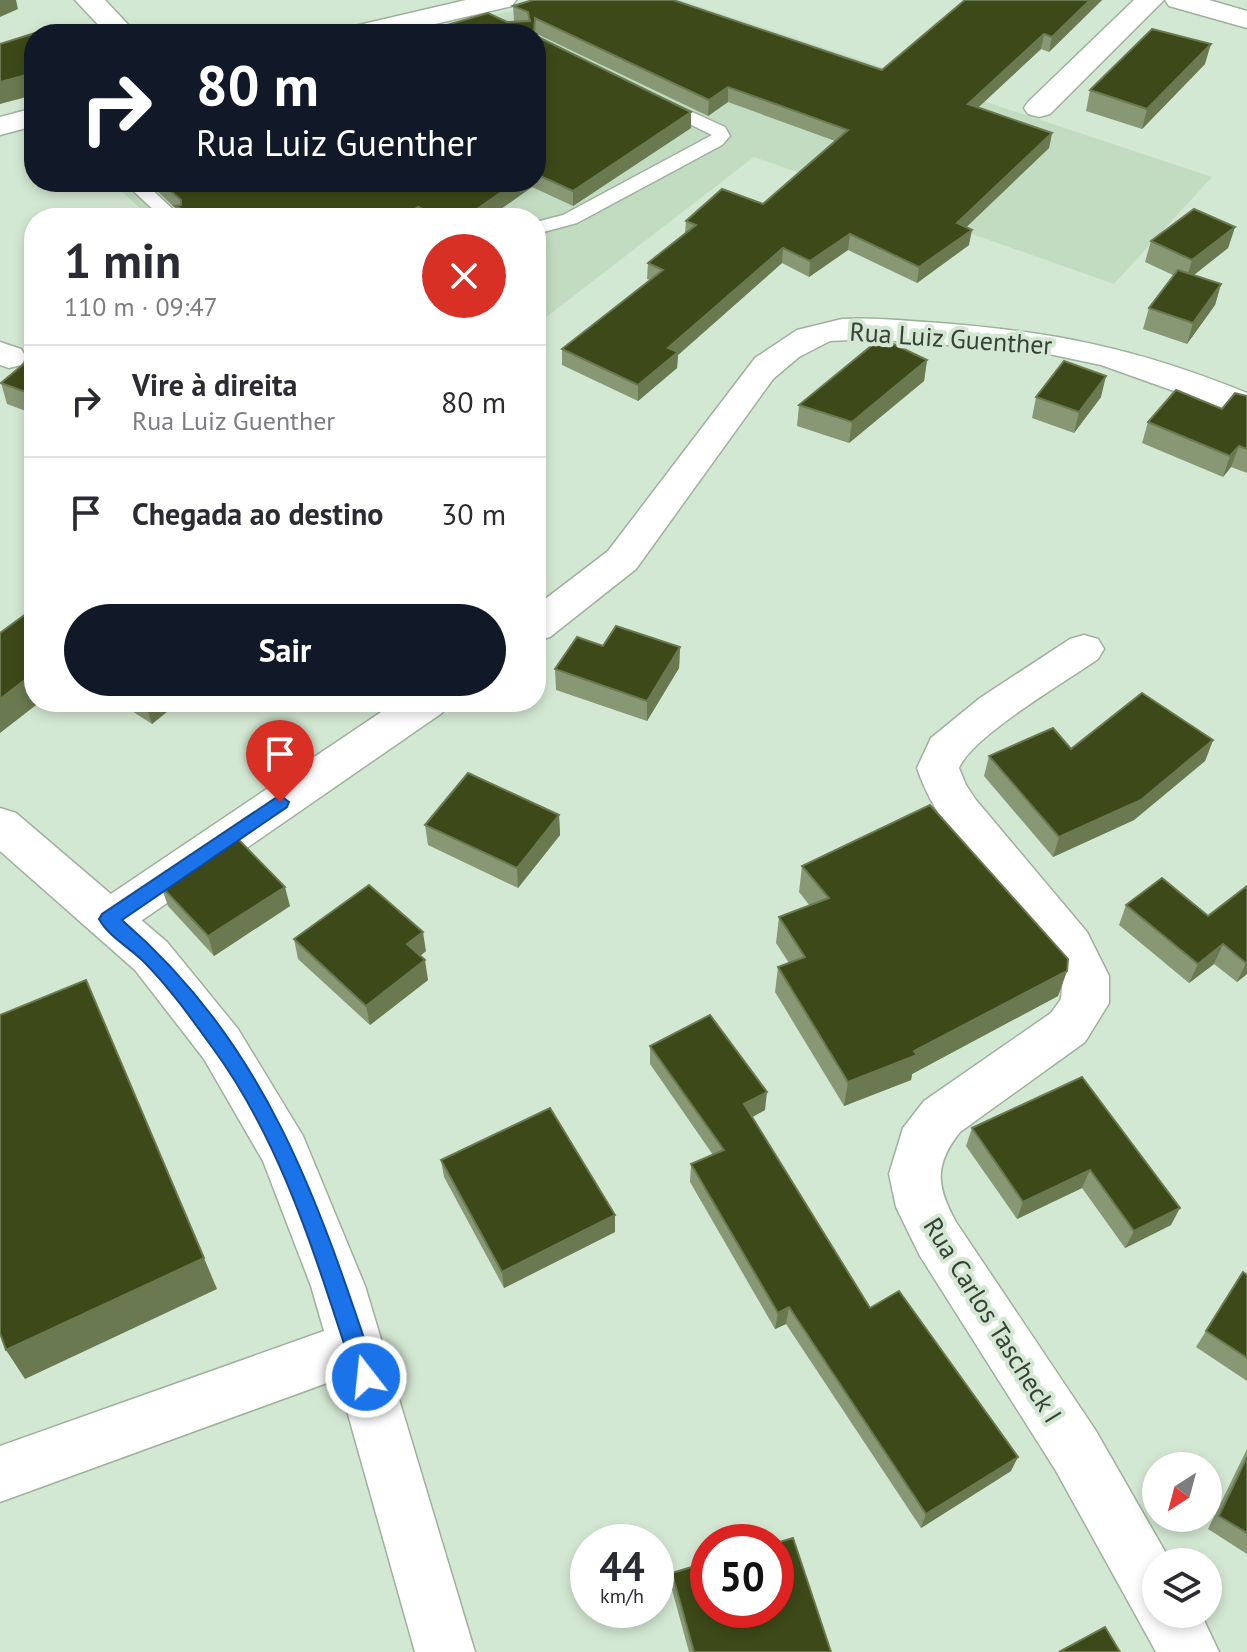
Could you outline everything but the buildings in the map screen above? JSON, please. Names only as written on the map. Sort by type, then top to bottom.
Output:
[{"type":"street","points":[[89,0],[113,24]]},
{"type":"street","points":[[1039,108],[1150,0]]},
{"type":"street","points":[[1179,0],[1247,20]]},
{"type":"street","points":[[396,24],[465,7],[497,10]]},
{"type":"street","points":[[0,126],[24,120]]},
{"type":"street","name":"Rua Luiz Guenther","points":[[546,619],[622,560],[761,371],[777,355],[816,334],[837,330],[879,330],[1009,338],[1067,347],[1146,367],[1247,406]]},
{"type":"street","name":"Rua Carlos Tascheck I","points":[[1084,649],[995,709],[946,749],[938,768],[946,791],[961,812],[1073,948],[1086,977],[1087,1003],[1072,1026],[974,1091],[941,1120],[921,1144],[914,1173],[920,1204],[941,1242],[1076,1452],[1142,1569]]},
{"type":"street","points":[[109,919],[412,712]]},
{"type":"street","points":[[0,825],[151,956],[221,1044],[285,1152],[314,1222],[357,1346],[445,1652]]},
{"type":"street","points":[[0,1474],[357,1346]]},
{"type":"street","points":[[1175,1628],[1189,1652]]},
{"type":"lane","points":[[546,225],[570,219],[721,136],[719,131],[648,97]]},
{"type":"lane","points":[[144,192],[162,208]]},
{"type":"shaded area","points":[[595,0],[680,0],[1212,177],[1114,284],[754,157],[546,317],[546,208],[140,208],[122,192],[546,192],[546,24],[446,24],[528,8]]},
{"type":"route","points":[[280,802],[109,919],[151,956],[183,993],[253,1094],[285,1152],[314,1222],[366,1377]]}]
